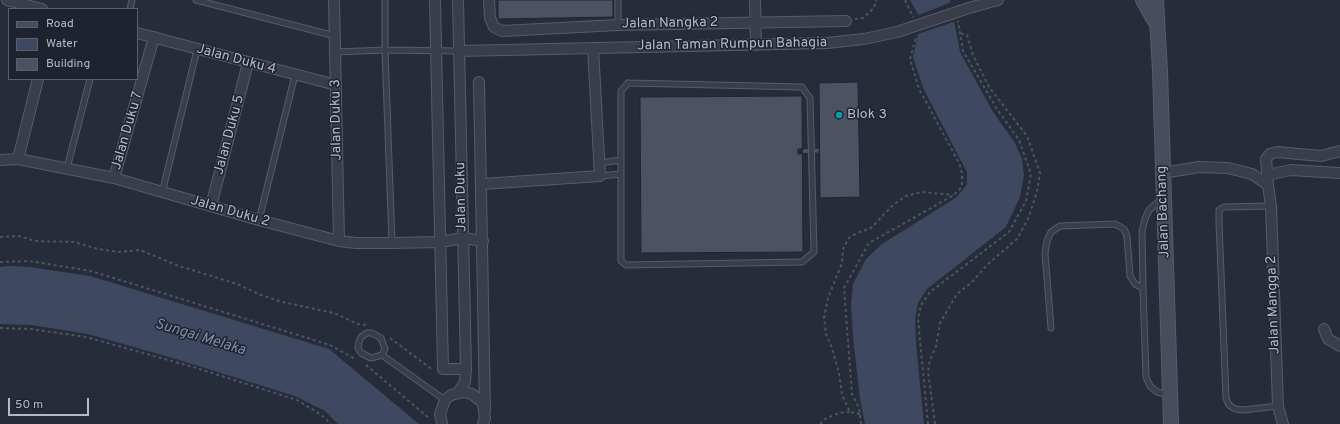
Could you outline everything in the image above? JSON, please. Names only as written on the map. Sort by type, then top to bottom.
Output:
[{"type":"street","points":[[7,0],[38,8]]},
{"type":"street","name":"Jalan Duku 3","points":[[334,0],[339,241]]},
{"type":"street","points":[[435,0],[443,369],[466,369]]},
{"type":"street","name":"Jalan Duku","points":[[458,0],[466,369],[465,382],[458,393]]},
{"type":"street","name":"Jalan Nangka 2","points":[[489,0],[490,18],[494,27],[502,31],[618,25],[846,21]]},
{"type":"street","points":[[755,0],[756,45]]},
{"type":"street","name":"Jalan Taman Rumpun Bahagia","points":[[459,51],[827,43],[864,39],[898,32],[969,8],[998,0]]},
{"type":"street","points":[[1143,0],[1151,12],[1158,28]]},
{"type":"street","name":"Jalan Bachang","points":[[1156,0],[1171,424]]},
{"type":"street","name":"Jalan Duku 4","points":[[138,33],[197,50],[336,85]]},
{"type":"street","name":"Jalan Duku 7","points":[[114,178],[154,37]]},
{"type":"street","points":[[482,184],[600,176],[593,48]]},
{"type":"street","name":"Jalan Duku 5","points":[[211,206],[248,63]]},
{"type":"street","points":[[18,160],[38,80]]},
{"type":"street","points":[[479,82],[485,410],[483,424]]},
{"type":"street","name":"Jalan Mangga 2","points":[[1283,424],[1278,406],[1271,206],[1267,180],[1266,159],[1270,154],[1277,152],[1320,156],[1340,152]]},
{"type":"street","name":"Jalan Duku 2","points":[[0,160],[18,160],[114,178],[162,193],[339,241],[356,243],[440,242],[463,238],[483,241]]},
{"type":"street","points":[[1163,173],[1200,167],[1228,168],[1252,174],[1267,180],[1291,170],[1340,173]]},
{"type":"street","points":[[1324,329],[1328,339],[1340,346]]},
{"type":"street","points":[[442,424],[440,414],[445,400],[458,393],[464,392],[472,394],[483,404],[485,410]]},
{"type":"lane","points":[[196,0],[335,36]]},
{"type":"lane","points":[[385,0],[385,50],[392,243]]},
{"type":"lane","points":[[618,0],[618,25]]},
{"type":"lane","points":[[162,193],[197,50]]},
{"type":"lane","points":[[335,52],[385,50],[459,51]]},
{"type":"lane","points":[[259,220],[295,75]]},
{"type":"lane","points":[[67,168],[90,80]]},
{"type":"lane","points":[[628,83],[802,87],[810,98],[814,252],[802,262],[626,265],[621,260],[621,174],[621,91],[628,83]]},
{"type":"lane","points":[[600,163],[622,160]]},
{"type":"lane","points":[[600,176],[621,174]]},
{"type":"lane","points":[[1164,198],[1149,210],[1142,231],[1143,288],[1146,377],[1150,386],[1157,392],[1170,395]]},
{"type":"lane","points":[[1271,206],[1224,207],[1219,210],[1219,222],[1226,398],[1229,406],[1235,409],[1243,410],[1278,406]]},
{"type":"lane","points":[[1051,328],[1045,253],[1047,241],[1051,232],[1060,226],[1115,224],[1124,229],[1127,236],[1130,276],[1135,284],[1143,288]]},
{"type":"lane","points":[[382,355],[384,344],[378,335],[367,333],[361,337],[358,348],[361,353],[370,358],[382,355],[445,400]]},
{"type":"path","points":[[846,21],[863,18],[874,8],[876,0]]},
{"type":"path","points":[[905,0],[913,18]]},
{"type":"path","points":[[928,424],[918,319],[922,305],[930,292],[1009,232],[1026,201],[1031,174],[1019,140],[997,109],[963,51],[958,21]]},
{"type":"path","points":[[935,424],[928,371],[930,360],[936,346],[940,323],[957,294],[972,282],[988,264],[1016,239],[1028,219],[1037,192],[1040,173],[1027,136],[989,87],[973,55],[967,35],[960,33]]},
{"type":"path","points":[[861,424],[859,408],[852,394],[844,288],[869,243],[954,195],[960,189],[962,173],[959,163],[920,89],[910,59],[916,37]]},
{"type":"path","points":[[850,412],[842,395],[839,373],[832,348],[826,334],[824,318],[828,298],[842,263],[843,249],[849,238],[857,233],[872,228],[893,205],[906,196],[922,192],[954,195]]},
{"type":"path","points":[[0,237],[19,236],[35,241],[74,242],[98,249],[119,252],[140,250],[179,266],[237,284],[261,296],[334,313],[358,324],[371,326]]},
{"type":"path","points":[[0,262],[30,261],[91,270],[330,345],[356,360]]},
{"type":"path","points":[[0,328],[31,329],[86,337],[194,367],[297,400],[320,414],[332,424]]},
{"type":"path","points":[[384,333],[398,346],[436,372]]},
{"type":"path","points":[[363,363],[436,424]]},
{"type":"path","points":[[820,424],[825,419],[839,413],[850,412],[860,414]]},
{"type":"water","points":[[910,0],[950,0],[960,52],[993,112],[1015,143],[1022,159],[1024,175],[1020,197],[1006,227],[927,289],[918,303],[915,319],[916,344],[924,424],[865,424],[860,399],[853,337],[851,304],[853,284],[866,259],[882,244],[957,197],[967,184],[967,172],[923,88],[913,57],[921,19]]},
{"type":"water","name":"Sungai Melaka","points":[[0,267],[30,267],[90,276],[329,349],[419,424],[338,424],[325,411],[295,396],[176,359],[88,334],[31,325],[0,324]]},
{"type":"pier","points":[[952,2],[956,21],[915,35],[918,19],[916,16]]},
{"type":"building","points":[[498,0],[613,0],[613,17],[498,19]]},
{"type":"building","name":"Blok 3","points":[[858,82],[860,197],[820,198],[819,83]]},
{"type":"building","points":[[802,96],[803,252],[641,253],[640,97]]},
{"type":"building","points":[[819,148],[819,153],[798,154],[798,149]]},
{"type":"place","name":"Blok 3","points":[[839,115]]}]
